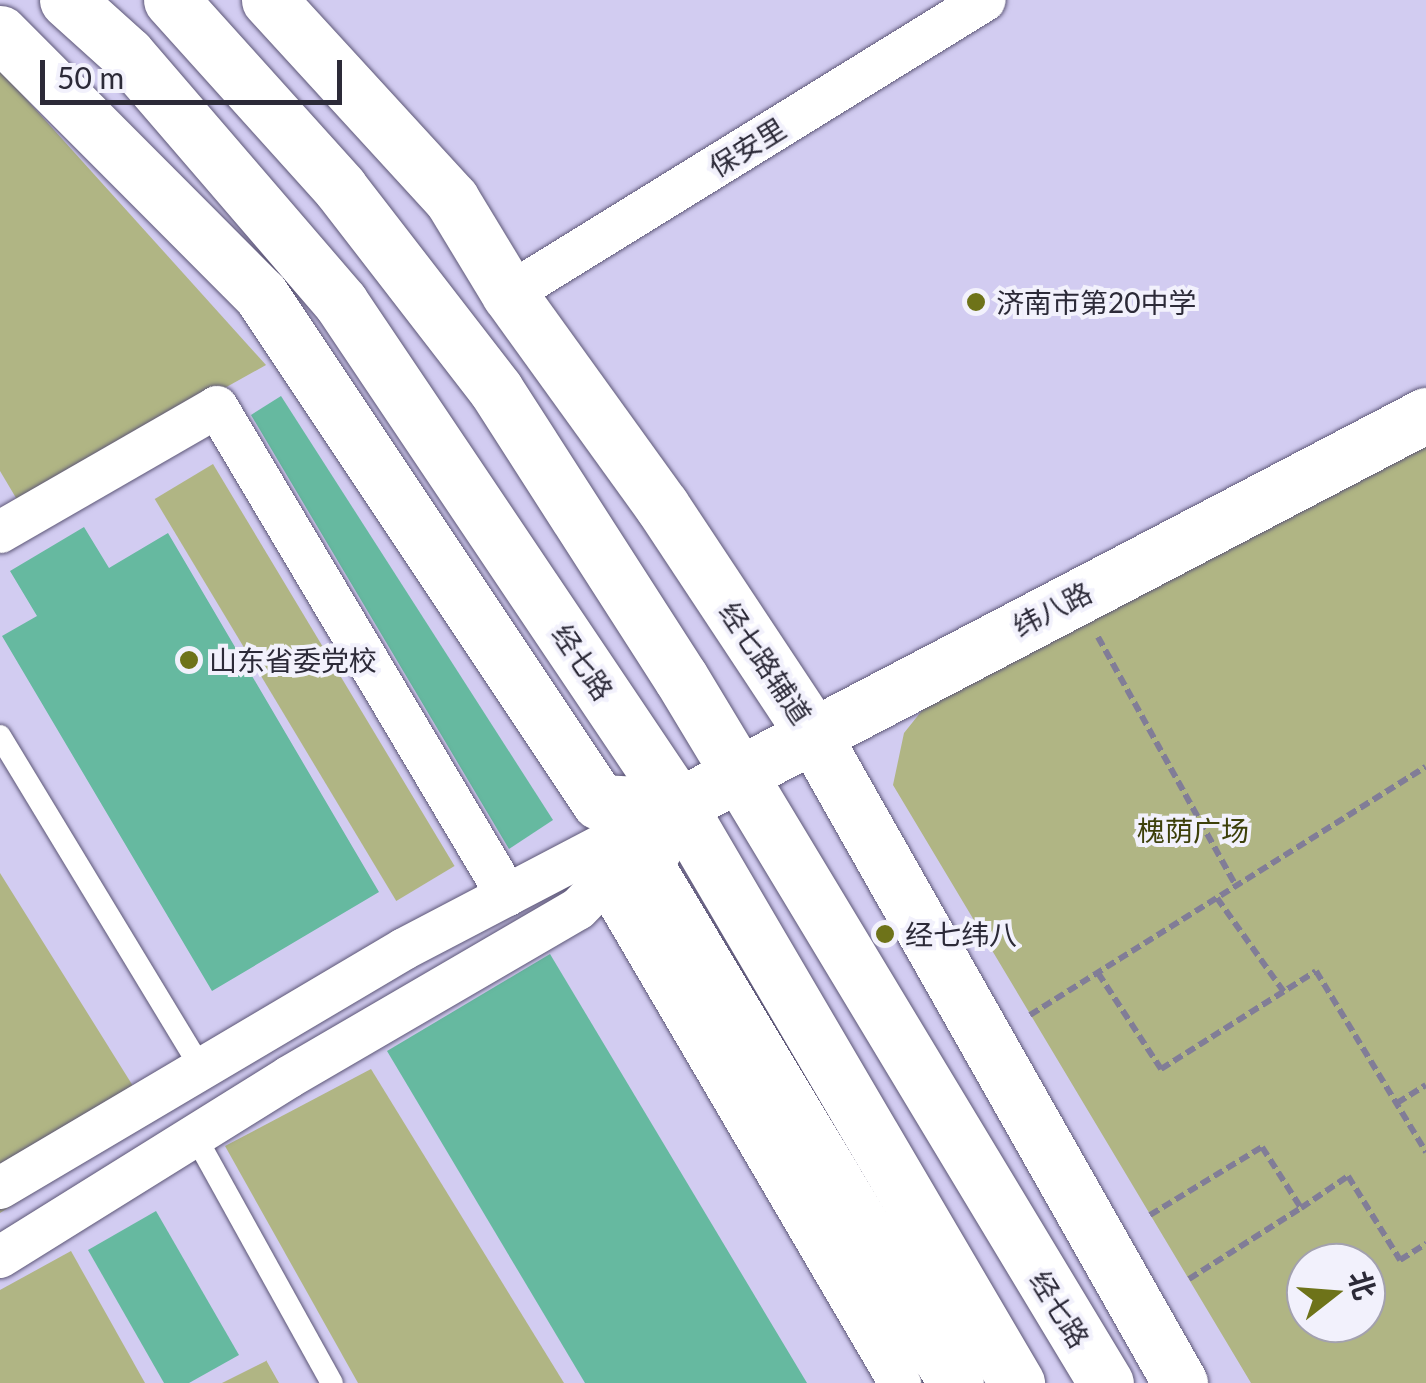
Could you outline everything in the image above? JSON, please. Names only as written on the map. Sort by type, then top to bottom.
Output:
[{"type":"street","name":"经七路","points":[[68,0],[127,54],[341,303],[679,806],[1017,1383]]},
{"type":"street","name":"经七路","points":[[171,0],[340,188],[496,390],[736,773],[1106,1383]]},
{"type":"street","name":"经七路辅道","points":[[268,0],[452,200],[509,294],[662,506],[812,733],[1180,1383]]},
{"type":"street","name":"保安里","points":[[509,294],[984,0]]},
{"type":"street","points":[[0,33],[261,295],[599,802],[679,806]]},
{"type":"street","points":[[0,532],[217,407],[507,895]]},
{"type":"street","name":"纬八路","points":[[679,806],[812,733],[1426,416]]},
{"type":"street","points":[[0,1258],[195,1136],[578,909],[679,806]]},
{"type":"street","points":[[0,1188],[200,1066],[507,895],[679,806]]},
{"type":"street","points":[[679,806],[646,864],[956,1383]]},
{"type":"street","points":[[606,881],[900,1383]]},
{"type":"lane","points":[[0,736],[200,1066]]},
{"type":"lane","points":[[195,1136],[332,1383]]},
{"type":"path","points":[[1075,597],[1236,886]]},
{"type":"path","points":[[1030,1015],[1426,767]]},
{"type":"path","points":[[1217,898],[1284,992]]},
{"type":"path","points":[[1098,972],[1162,1069],[1316,971],[1426,1152]]},
{"type":"path","points":[[1397,1103],[1426,1086]]},
{"type":"path","points":[[1150,1215],[1262,1147],[1301,1208]]},
{"type":"path","points":[[1189,1279],[1348,1176],[1400,1260],[1426,1244]]},
{"type":"green space","points":[[0,70],[266,365],[19,503],[0,471]]},
{"type":"green space","name":"槐荫广场","points":[[1426,445],[1426,1383],[1251,1383],[893,785],[904,733],[928,703]]},
{"type":"green space","points":[[213,464],[455,866],[396,901],[155,499]]},
{"type":"green space","points":[[0,873],[153,1118],[0,1213]]},
{"type":"green space","points":[[371,1069],[564,1383],[358,1383],[225,1146]]},
{"type":"green space","points":[[71,1251],[145,1383],[0,1383],[0,1290]]},
{"type":"green space","points":[[266,1361],[279,1383],[222,1383]]},
{"type":"building","points":[[281,396],[553,820],[509,849],[251,415]]},
{"type":"building","points":[[84,527],[109,568],[168,533],[379,892],[212,991],[2,636],[37,616],[10,571]]},
{"type":"building","points":[[550,954],[807,1383],[585,1383],[387,1051]]},
{"type":"building","points":[[156,1211],[239,1355],[189,1383],[164,1383],[88,1250]]},
{"type":"place","name":"济南市第20中学","points":[[976,302]]},
{"type":"place","name":"山东省委党校","points":[[189,660]]},
{"type":"place","name":"经七纬八","points":[[885,934]]}]
